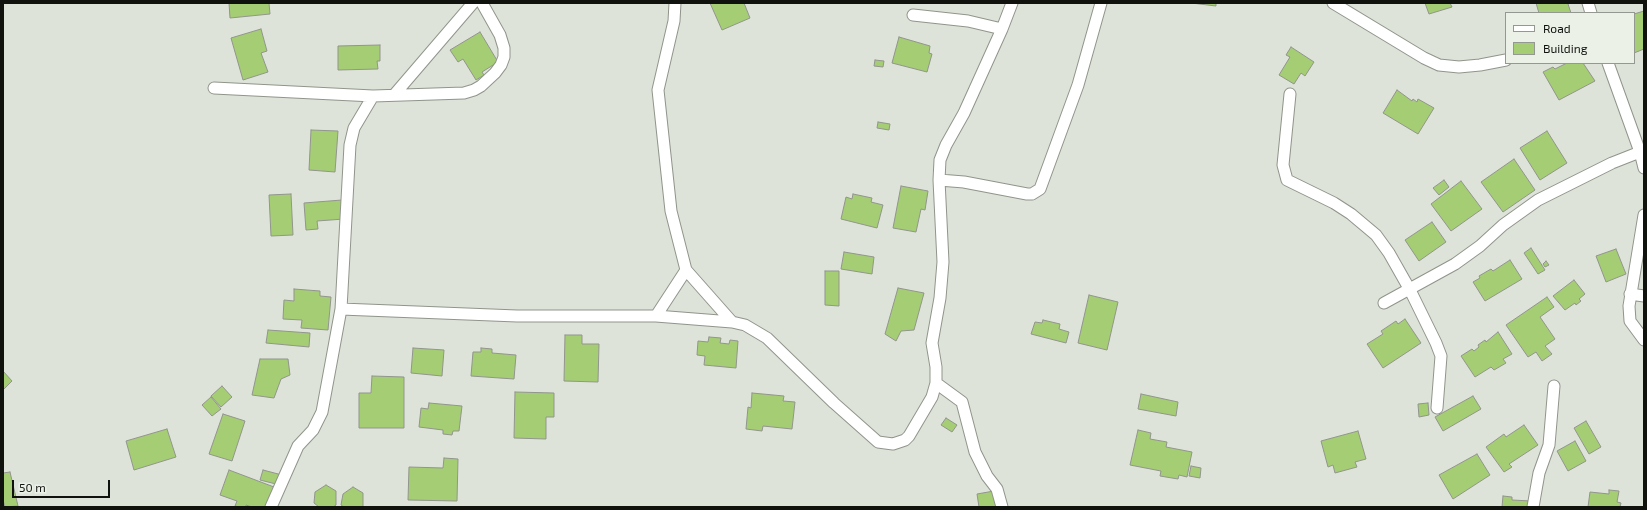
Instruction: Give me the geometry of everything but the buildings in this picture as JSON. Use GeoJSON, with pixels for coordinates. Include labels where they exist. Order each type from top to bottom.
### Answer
{"type":"FeatureCollection","features":[{"type":"Feature","properties":{"kind":"street"},"geometry":{"type":"LineString","coordinates":[[394,95],[473,3]]}},
{"type":"Feature","properties":{"kind":"street"},"geometry":{"type":"LineString","coordinates":[[214,88],[373,96],[464,93],[481,86],[501,65],[504,58],[504,48],[500,35],[482,3]]}},
{"type":"Feature","properties":{"kind":"street"},"geometry":{"type":"LineString","coordinates":[[675,3],[674,21],[658,90],[671,211],[686,270],[732,322]]}},
{"type":"Feature","properties":{"kind":"street"},"geometry":{"type":"LineString","coordinates":[[341,309],[516,316],[656,316],[732,322],[745,325],[767,338],[834,404],[878,442],[900,442],[909,436],[932,397],[936,383],[936,367],[932,343],[940,298],[943,262],[939,180],[941,154],[964,113],[1002,29],[1012,3]]}},
{"type":"Feature","properties":{"kind":"street"},"geometry":{"type":"LineString","coordinates":[[939,180],[964,182],[1027,194],[1032,194],[1040,189],[1078,85],[1101,3]]}},
{"type":"Feature","properties":{"kind":"street"},"geometry":{"type":"LineString","coordinates":[[1332,3],[1424,58],[1439,65],[1459,67],[1505,60]]}},
{"type":"Feature","properties":{"kind":"street"},"geometry":{"type":"LineString","coordinates":[[913,15],[968,21],[1002,29]]}},
{"type":"Feature","properties":{"kind":"street"},"geometry":{"type":"LineString","coordinates":[[1608,64],[1640,152],[1644,168]]}},
{"type":"Feature","properties":{"kind":"street"},"geometry":{"type":"LineString","coordinates":[[1290,94],[1283,165],[1287,180],[1334,203],[1351,214],[1376,235],[1389,253],[1410,290],[1436,343],[1440,356],[1437,408]]}},
{"type":"Feature","properties":{"kind":"street"},"geometry":{"type":"LineString","coordinates":[[271,507],[298,446],[313,430],[322,412],[341,309],[350,145],[354,128],[373,96]]}},
{"type":"Feature","properties":{"kind":"street"},"geometry":{"type":"LineString","coordinates":[[1384,303],[1455,264],[1480,246],[1503,225],[1538,200],[1605,166],[1640,152]]}},
{"type":"Feature","properties":{"kind":"street"},"geometry":{"type":"LineString","coordinates":[[1644,215],[1629,306],[1630,320],[1644,340]]}},
{"type":"Feature","properties":{"kind":"street"},"geometry":{"type":"LineString","coordinates":[[656,316],[686,270]]}},
{"type":"Feature","properties":{"kind":"street"},"geometry":{"type":"LineString","coordinates":[[1630,294],[1644,296]]}},
{"type":"Feature","properties":{"kind":"street"},"geometry":{"type":"LineString","coordinates":[[936,383],[962,402],[975,452],[987,476],[997,489],[1002,507]]}},
{"type":"Feature","properties":{"kind":"street"},"geometry":{"type":"LineString","coordinates":[[1533,507],[1539,473],[1549,445],[1554,386]]}}]}
